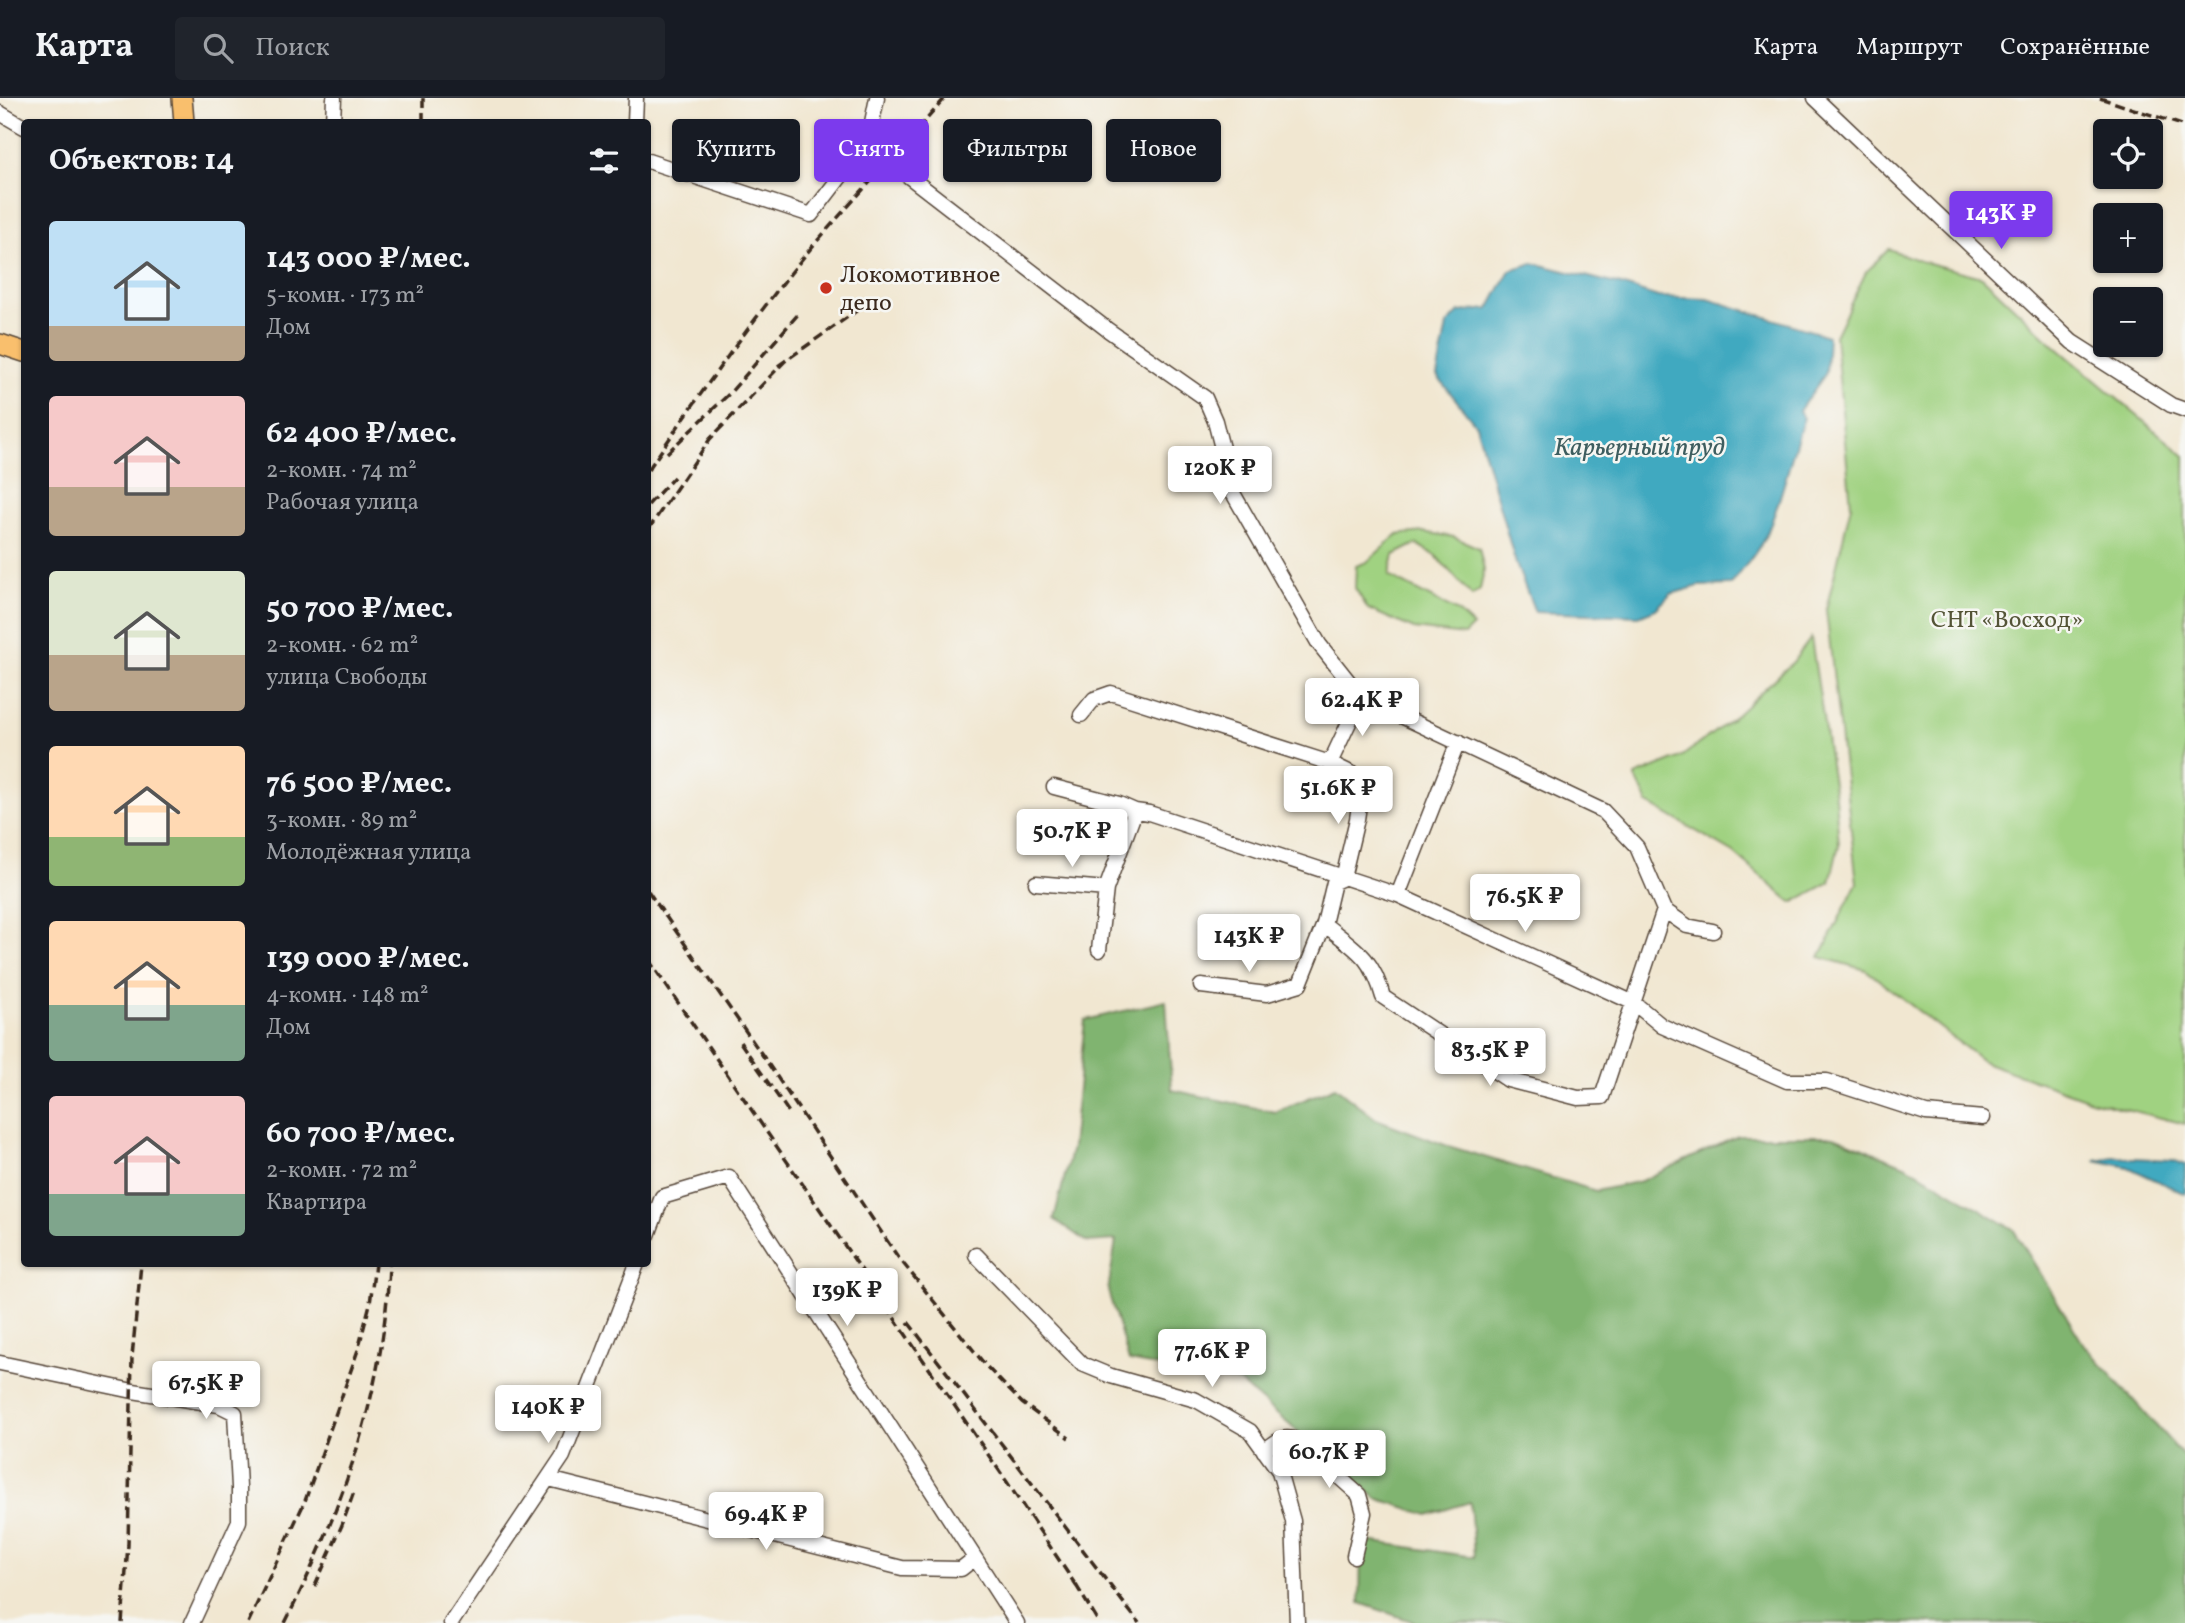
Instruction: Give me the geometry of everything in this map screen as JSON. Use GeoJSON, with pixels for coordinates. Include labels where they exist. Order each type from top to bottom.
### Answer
{"type":"FeatureCollection","features":[{"type":"Feature","properties":{"kind":"main road"},"geometry":{"type":"LineString","coordinates":[[182,98],[184,119]]}},
{"type":"Feature","properties":{"kind":"main road"},"geometry":{"type":"LineString","coordinates":[[0,344],[21,351]]}},
{"type":"Feature","properties":{"kind":"street"},"geometry":{"type":"LineString","coordinates":[[333,119],[334,98]]}},
{"type":"Feature","properties":{"kind":"street"},"geometry":{"type":"LineString","coordinates":[[635,119],[636,98]]}},
{"type":"Feature","properties":{"kind":"street"},"geometry":{"type":"LineString","coordinates":[[872,119],[877,98]]}},
{"type":"Feature","properties":{"kind":"street"},"geometry":{"type":"LineString","coordinates":[[1815,98],[2072,342],[2171,405],[2185,410]]}},
{"type":"Feature","properties":{"kind":"street"},"geometry":{"type":"LineString","coordinates":[[0,113],[21,125]]}},
{"type":"Feature","properties":{"kind":"street"},"geometry":{"type":"LineString","coordinates":[[651,162],[811,215],[836,182]]}},
{"type":"Feature","properties":{"kind":"street"},"geometry":{"type":"LineString","coordinates":[[916,182],[1108,330],[1205,398],[1215,421],[1234,495],[1319,645],[1362,697],[1603,811],[1637,847],[1664,910],[1687,926],[1713,931]]}},
{"type":"Feature","properties":{"kind":"street"},"geometry":{"type":"LineString","coordinates":[[1081,715],[1094,699],[1111,693],[1330,763],[1363,779],[1343,878]]}},
{"type":"Feature","properties":{"kind":"street"},"geometry":{"type":"LineString","coordinates":[[1330,763],[1362,697]]}},
{"type":"Feature","properties":{"kind":"street"},"geometry":{"type":"LineString","coordinates":[[1398,895],[1458,742]]}},
{"type":"Feature","properties":{"kind":"street"},"geometry":{"type":"LineString","coordinates":[[1054,787],[1149,813],[1398,895],[1634,1003],[1662,1026],[1787,1081],[1827,1081],[1926,1113],[1983,1118]]}},
{"type":"Feature","properties":{"kind":"street"},"geometry":{"type":"LineString","coordinates":[[1099,950],[1106,889],[1135,811]]}},
{"type":"Feature","properties":{"kind":"street"},"geometry":{"type":"LineString","coordinates":[[1201,986],[1268,994],[1300,984],[1324,924],[1334,882],[1343,878]]}},
{"type":"Feature","properties":{"kind":"street"},"geometry":{"type":"LineString","coordinates":[[1036,883],[1106,889]]}},
{"type":"Feature","properties":{"kind":"street"},"geometry":{"type":"LineString","coordinates":[[1324,924],[1367,958],[1378,977],[1383,997],[1508,1080],[1578,1098],[1602,1097],[1664,910]]}},
{"type":"Feature","properties":{"kind":"street"},"geometry":{"type":"LineString","coordinates":[[651,1228],[662,1197],[729,1177],[1017,1623]]}},
{"type":"Feature","properties":{"kind":"street"},"geometry":{"type":"LineString","coordinates":[[976,1255],[1082,1364],[1111,1376],[1196,1400],[1250,1431],[1279,1471],[1293,1521],[1297,1623]]}},
{"type":"Feature","properties":{"kind":"street"},"geometry":{"type":"LineString","coordinates":[[451,1623],[563,1456],[636,1267]]}},
{"type":"Feature","properties":{"kind":"street"},"geometry":{"type":"LineString","coordinates":[[0,1363],[133,1391],[219,1405],[235,1413],[239,1521],[192,1623]]}},
{"type":"Feature","properties":{"kind":"street"},"geometry":{"type":"LineString","coordinates":[[1264,1451],[1283,1437],[1299,1441],[1359,1494],[1364,1513],[1354,1556]]}},
{"type":"Feature","properties":{"kind":"street"},"geometry":{"type":"LineString","coordinates":[[549,1479],[902,1568],[961,1569],[975,1558]]}},
{"type":"Feature","properties":{"kind":"green space","name":"СНТ «Восход»"},"geometry":{"type":"Polygon","coordinates":[[[1889,249],[1920,261],[1982,277],[2056,347],[2185,456],[2185,1124],[2090,1100],[1984,1062],[1866,970],[1820,957],[1857,883],[1826,610],[1851,505],[1835,336],[1866,272],[1889,249]]]}},
{"type":"Feature","properties":{"kind":"green space"},"geometry":{"type":"Polygon","coordinates":[[[1423,532],[1454,537],[1479,548],[1484,570],[1480,590],[1472,596],[1436,556],[1416,544],[1394,555],[1389,576],[1458,612],[1473,626],[1464,635],[1414,629],[1368,609],[1355,588],[1356,566],[1367,562],[1397,535],[1423,532]]]}},
{"type":"Feature","properties":{"kind":"green space"},"geometry":{"type":"Polygon","coordinates":[[[1811,638],[1835,797],[1839,845],[1830,882],[1792,903],[1734,853],[1648,803],[1635,776],[1681,757],[1733,718],[1793,662],[1811,638]]]}},
{"type":"Feature","properties":{"kind":"green space"},"geometry":{"type":"Polygon","coordinates":[[[1166,1001],[1172,1090],[1275,1112],[1335,1087],[1376,1119],[1445,1145],[1596,1191],[1641,1181],[1738,1136],[1834,1136],[1907,1166],[2013,1229],[2084,1345],[2185,1458],[2185,1623],[1417,1623],[1360,1603],[1361,1540],[1474,1557],[1470,1502],[1428,1515],[1376,1498],[1239,1382],[1129,1361],[1108,1291],[1116,1240],[1087,1242],[1054,1219],[1072,1147],[1085,1020],[1166,1001]]]}},
{"type":"Feature","properties":{"kind":"water","name":"Карьерный пруд"},"geometry":{"type":"Polygon","coordinates":[[[1533,263],[1658,297],[1708,299],[1828,336],[1826,373],[1799,411],[1804,418],[1768,531],[1731,585],[1699,586],[1671,594],[1656,609],[1639,616],[1535,612],[1516,564],[1476,425],[1437,376],[1447,325],[1459,312],[1489,309],[1510,270],[1533,263]]]}},
{"type":"Feature","properties":{"kind":"water"},"geometry":{"type":"Polygon","coordinates":[[[2114,1157],[2172,1160],[2185,1165],[2185,1194],[2128,1167],[2095,1160],[2114,1157]]]}},
{"type":"Feature","properties":{"kind":"railway"},"geometry":{"type":"LineString","coordinates":[[423,98],[423,119]]}},
{"type":"Feature","properties":{"kind":"railway"},"geometry":{"type":"LineString","coordinates":[[651,466],[725,360],[806,254],[945,98]]}},
{"type":"Feature","properties":{"kind":"railway"},"geometry":{"type":"LineString","coordinates":[[2100,98],[2185,126]]}},
{"type":"Feature","properties":{"kind":"railway"},"geometry":{"type":"LineString","coordinates":[[778,366],[862,307]]}},
{"type":"Feature","properties":{"kind":"railway"},"geometry":{"type":"LineString","coordinates":[[667,453],[730,393],[800,312]]}},
{"type":"Feature","properties":{"kind":"railway"},"geometry":{"type":"LineString","coordinates":[[651,526],[710,439],[786,360]]}},
{"type":"Feature","properties":{"kind":"railway"},"geometry":{"type":"LineString","coordinates":[[651,502],[674,477]]}},
{"type":"Feature","properties":{"kind":"railway"},"geometry":{"type":"LineString","coordinates":[[651,895],[898,1257],[987,1367],[1022,1403],[1069,1438]]}},
{"type":"Feature","properties":{"kind":"railway"},"geometry":{"type":"LineString","coordinates":[[651,963],[1081,1593]]}},
{"type":"Feature","properties":{"kind":"railway"},"geometry":{"type":"LineString","coordinates":[[740,1042],[790,1114]]}},
{"type":"Feature","properties":{"kind":"railway"},"geometry":{"type":"LineString","coordinates":[[122,1623],[128,1545],[132,1357],[141,1267]]}},
{"type":"Feature","properties":{"kind":"railway"},"geometry":{"type":"LineString","coordinates":[[248,1623],[305,1501],[358,1350],[370,1304],[375,1267]]}},
{"type":"Feature","properties":{"kind":"railway"},"geometry":{"type":"LineString","coordinates":[[285,1623],[325,1537],[357,1449],[379,1358],[389,1267]]}},
{"type":"Feature","properties":{"kind":"railway"},"geometry":{"type":"LineString","coordinates":[[908,1322],[1139,1623]]}},
{"type":"Feature","properties":{"kind":"railway"},"geometry":{"type":"LineString","coordinates":[[315,1586],[355,1489]]}},
{"type":"Feature","properties":{"kind":"railway"},"geometry":{"type":"LineString","coordinates":[[1076,1585],[1099,1623]]}},
{"type":"Feature","properties":{"kind":"place","name":"Локомотивное депо"},"geometry":{"type":"Point","coordinates":[826,288]}}]}
